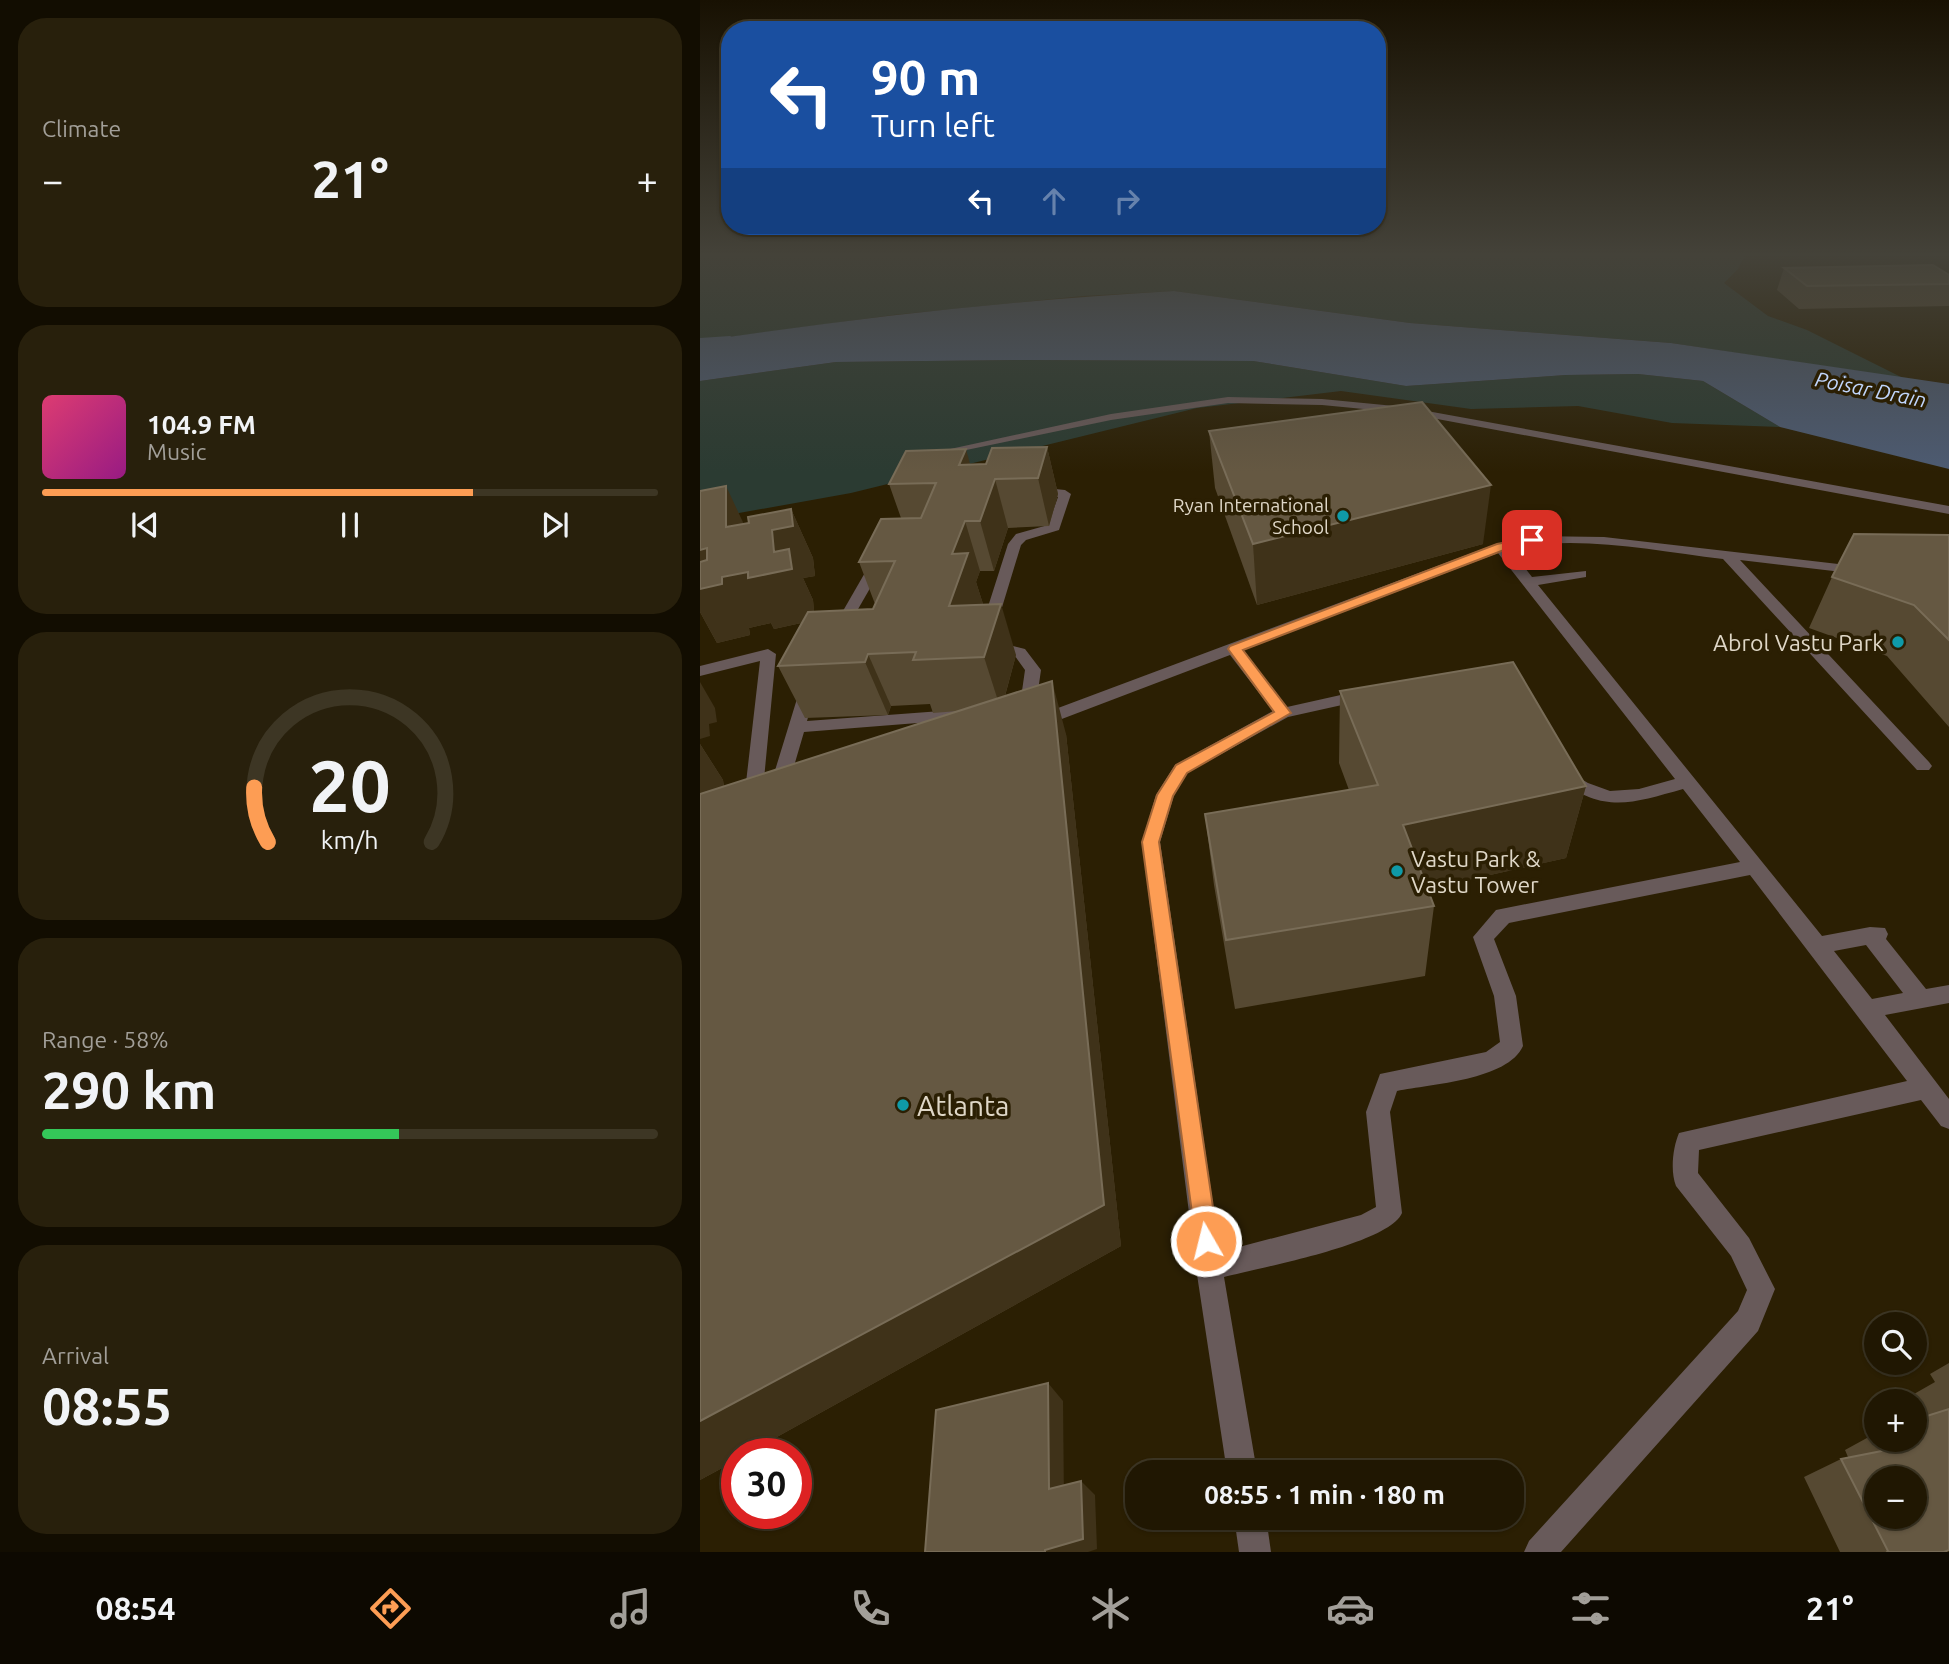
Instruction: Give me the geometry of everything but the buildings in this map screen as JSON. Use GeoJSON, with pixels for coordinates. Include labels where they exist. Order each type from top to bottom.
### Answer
{"type":"FeatureCollection","features":[{"type":"Feature","properties":{"kind":"street"},"geometry":{"type":"LineString","coordinates":[[947,450],[1111,417],[1228,400],[1322,402],[1405,410],[1949,509]]}},
{"type":"Feature","properties":{"kind":"street"},"geometry":{"type":"LineString","coordinates":[[1015,492],[1053,491],[1065,494],[1055,527],[1021,537],[1015,544],[985,638],[996,647],[1020,652],[1033,670],[1021,710],[1025,726],[1501,547],[1532,540],[1604,541],[1876,571]]}},
{"type":"Feature","properties":{"kind":"street"},"geometry":{"type":"LineString","coordinates":[[1501,547],[1867,1009],[1949,1118]]}},
{"type":"Feature","properties":{"kind":"street"},"geometry":{"type":"LineString","coordinates":[[832,642],[881,568],[887,548]]}},
{"type":"Feature","properties":{"kind":"street"},"geometry":{"type":"LineString","coordinates":[[1728,556],[1923,766]]}},
{"type":"Feature","properties":{"kind":"street"},"geometry":{"type":"LineString","coordinates":[[1528,582],[1581,574]]}},
{"type":"Feature","properties":{"kind":"street"},"geometry":{"type":"LineString","coordinates":[[846,618],[869,621]]}},
{"type":"Feature","properties":{"kind":"street"},"geometry":{"type":"LineString","coordinates":[[1234,649],[1283,713]]}},
{"type":"Feature","properties":{"kind":"street"},"geometry":{"type":"LineString","coordinates":[[700,671],[768,654],[745,813],[781,801],[795,727],[813,677]]}},
{"type":"Feature","properties":{"kind":"street"},"geometry":{"type":"LineString","coordinates":[[1240,1460],[1209,1268],[1151,842],[1165,795],[1181,769],[1283,713],[1387,690]]}},
{"type":"Feature","properties":{"kind":"street"},"geometry":{"type":"LineString","coordinates":[[795,727],[987,713]]}},
{"type":"Feature","properties":{"kind":"street"},"geometry":{"type":"LineString","coordinates":[[1550,761],[1578,787],[1613,801],[1687,782]]}},
{"type":"Feature","properties":{"kind":"street"},"geometry":{"type":"LineString","coordinates":[[1209,1268],[1366,1227],[1389,1213],[1378,1112],[1388,1082],[1491,1062],[1512,1046],[1505,996],[1483,937],[1503,916],[1755,867]]}},
{"type":"Feature","properties":{"kind":"street"},"geometry":{"type":"LineString","coordinates":[[1817,946],[1874,934],[1922,1000]]}},
{"type":"Feature","properties":{"kind":"street"},"geometry":{"type":"LineString","coordinates":[[1867,1009],[1949,994]]}},
{"type":"Feature","properties":{"kind":"street"},"geometry":{"type":"LineString","coordinates":[[1539,1552],[1748,1321],[1761,1289],[1740,1247],[1685,1177],[1688,1141],[1925,1088]]}},
{"type":"Feature","properties":{"kind":"street"},"geometry":{"type":"LineString","coordinates":[[1252,1530],[1255,1552]]}},
{"type":"Feature","properties":{"kind":"green space"},"geometry":{"type":"Polygon","coordinates":[[[700,327],[801,327],[700,341],[700,327]]]}},
{"type":"Feature","properties":{"kind":"green space"},"geometry":{"type":"Polygon","coordinates":[[[1468,327],[1800,327],[1903,378],[1671,343],[1468,327]]]}},
{"type":"Feature","properties":{"kind":"green space"},"geometry":{"type":"Polygon","coordinates":[[[1253,361],[1406,386],[1566,375],[1638,374],[1703,381],[1780,427],[1672,423],[1578,406],[1471,409],[1341,391],[1197,408],[851,493],[700,520],[700,381],[836,362],[1253,361]]]}},
{"type":"Feature","properties":{"kind":"water"},"geometry":{"type":"Polygon","coordinates":[[[800,327],[1468,327],[1671,343],[1949,384],[1949,469],[1780,427],[1703,381],[1638,374],[1566,375],[1406,386],[1253,361],[1021,360],[836,362],[700,381],[700,341],[800,327]]]}},
{"type":"Feature","properties":{"kind":"waterway","name":"Poisar Drain"},"geometry":{"type":"LineString","coordinates":[[700,340],[730,338]]}},
{"type":"Feature","properties":{"kind":"place","name":"Ryan International School"},"geometry":{"type":"Point","coordinates":[1343,516]}},
{"type":"Feature","properties":{"kind":"place","name":"Abrol Vastu Park"},"geometry":{"type":"Point","coordinates":[1898,642]}},
{"type":"Feature","properties":{"kind":"place","name":"Vastu Park & Vastu Tower"},"geometry":{"type":"Point","coordinates":[1397,871]}},
{"type":"Feature","properties":{"kind":"place","name":"Atlanta"},"geometry":{"type":"Point","coordinates":[903,1105]}},
{"type":"Feature","properties":{"kind":"route"},"geometry":{"type":"LineString","coordinates":[[1206,1241],[1151,842],[1165,795],[1181,769],[1283,713],[1234,649],[1501,547],[1532,540]]}}]}
